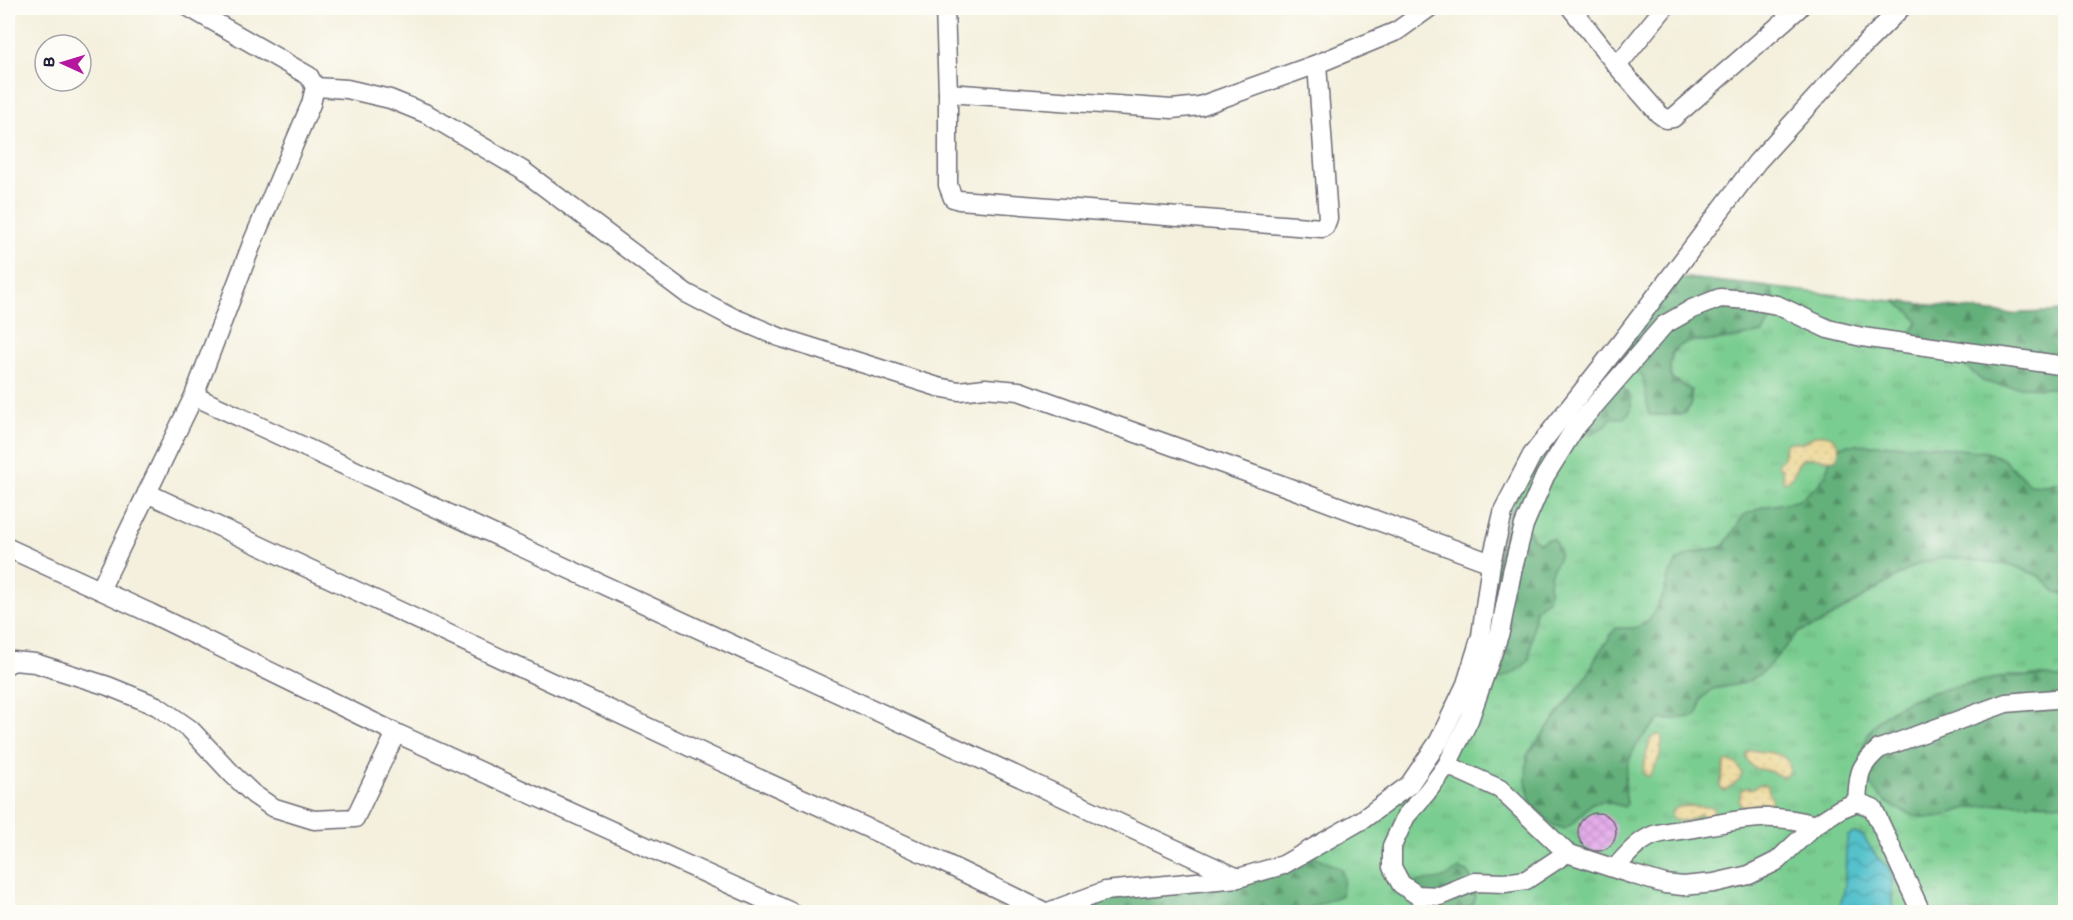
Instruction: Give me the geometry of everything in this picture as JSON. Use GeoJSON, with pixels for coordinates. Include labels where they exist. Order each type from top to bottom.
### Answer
{"type":"FeatureCollection","features":[{"type":"Feature","properties":{"kind":"street"},"geometry":{"type":"LineString","coordinates":[[100,590],[194,396],[254,241],[311,104],[315,87],[309,76],[190,8]]}},
{"type":"Feature","properties":{"kind":"street"},"geometry":{"type":"LineString","coordinates":[[945,8],[948,185],[953,198],[1318,228],[1325,226],[1328,218],[1317,64]]}},
{"type":"Feature","properties":{"kind":"street"},"geometry":{"type":"LineString","coordinates":[[948,93],[1172,109],[1200,106],[1317,64],[1397,31],[1429,8]]}},
{"type":"Feature","properties":{"kind":"street"},"geometry":{"type":"LineString","coordinates":[[1571,8],[1617,66],[1666,119],[1673,118],[1799,8]]}},
{"type":"Feature","properties":{"kind":"street"},"geometry":{"type":"LineString","coordinates":[[1617,66],[1664,8]]}},
{"type":"Feature","properties":{"kind":"street"},"geometry":{"type":"LineString","coordinates":[[147,493],[1046,912],[1105,891],[1238,878],[1283,865],[1362,820],[1409,785],[1439,741],[1466,684],[1481,636],[1491,563],[1504,509],[1532,455],[1757,162],[1858,51],[1901,8]]}},
{"type":"Feature","properties":{"kind":"street"},"geometry":{"type":"LineString","coordinates":[[315,87],[347,89],[390,99],[427,114],[522,170],[686,293],[732,317],[779,337],[938,387],[959,390],[985,388],[1019,391],[1491,563]]}},
{"type":"Feature","properties":{"kind":"street"},"geometry":{"type":"LineString","coordinates":[[1567,853],[1526,880],[1505,883],[1474,882],[1440,896],[1417,895],[1401,884],[1392,867],[1392,846],[1406,816],[1447,765],[1469,720],[1500,632],[1524,525],[1545,476],[1575,428],[1664,325],[1692,309],[1720,298],[1750,300],[1777,305],[1828,329],[1862,337],[2066,366]]}},
{"type":"Feature","properties":{"kind":"street"},"geometry":{"type":"LineString","coordinates":[[194,396],[1238,878]]}},
{"type":"Feature","properties":{"kind":"street"},"geometry":{"type":"LineString","coordinates":[[8,548],[396,733],[791,912]]}},
{"type":"Feature","properties":{"kind":"street"},"geometry":{"type":"LineString","coordinates":[[8,664],[13,661],[35,663],[108,686],[157,706],[190,729],[253,794],[272,807],[314,820],[355,818],[396,733]]}},
{"type":"Feature","properties":{"kind":"street"},"geometry":{"type":"LineString","coordinates":[[1857,802],[1859,773],[1866,760],[1879,749],[2006,703],[2066,699]]}},
{"type":"Feature","properties":{"kind":"street"},"geometry":{"type":"LineString","coordinates":[[1447,765],[1500,789],[1567,853],[1665,884],[1714,883],[1749,876],[1777,861],[1815,825],[1840,809],[1857,802],[1873,808],[1921,912]]}},
{"type":"Feature","properties":{"kind":"street"},"geometry":{"type":"LineString","coordinates":[[1615,868],[1637,845],[1653,836],[1770,816],[1793,818],[1815,825]]}},
{"type":"Feature","properties":{"kind":"green space"},"geometry":{"type":"Polygon","coordinates":[[[1677,277],[2008,314],[2065,311],[2065,912],[1062,912],[1239,883],[1366,825],[1444,744],[1510,511],[1536,458],[1677,277]]]}},
{"type":"Feature","properties":{"kind":"green space"},"geometry":{"type":"Polygon","coordinates":[[[1677,277],[1770,287],[1775,306],[1774,311],[1763,333],[1716,341],[1694,341],[1681,345],[1673,353],[1670,366],[1671,378],[1691,390],[1691,406],[1681,415],[1649,415],[1643,377],[1637,372],[1625,346],[1677,277]]]}},
{"type":"Feature","properties":{"kind":"green space"},"geometry":{"type":"Polygon","coordinates":[[[1895,301],[2008,314],[2065,311],[2065,389],[2002,386],[1982,381],[1967,367],[1922,351],[1909,335],[1918,322],[1912,314],[1895,301]]]}},
{"type":"Feature","properties":{"kind":"green space"},"geometry":{"type":"Polygon","coordinates":[[[1604,371],[1631,398],[1631,410],[1624,418],[1611,418],[1606,426],[1590,434],[1582,432],[1569,417],[1604,371]]]}},
{"type":"Feature","properties":{"kind":"green space"},"geometry":{"type":"Polygon","coordinates":[[[1846,445],[1922,445],[1987,452],[2003,459],[2029,484],[2047,485],[2065,479],[2065,594],[2056,592],[2041,577],[2012,565],[1947,557],[1919,563],[1820,624],[1799,632],[1762,673],[1745,683],[1713,689],[1701,699],[1700,709],[1696,716],[1661,719],[1642,737],[1630,756],[1625,778],[1627,804],[1624,807],[1605,801],[1592,803],[1565,829],[1553,825],[1531,803],[1526,782],[1527,755],[1587,676],[1596,657],[1616,628],[1635,628],[1648,622],[1664,594],[1668,578],[1677,561],[1690,554],[1724,546],[1744,515],[1762,507],[1797,501],[1815,488],[1826,475],[1829,461],[1836,459],[1839,447],[1846,445]]]}},
{"type":"Feature","properties":{"kind":"green space"},"geometry":{"type":"Polygon","coordinates":[[[1518,525],[1530,531],[1532,538],[1540,543],[1546,539],[1554,539],[1559,557],[1550,576],[1548,600],[1535,610],[1529,661],[1515,672],[1502,678],[1472,684],[1505,532],[1518,525]]]}},
{"type":"Feature","properties":{"kind":"green space"},"geometry":{"type":"Polygon","coordinates":[[[2008,676],[2045,676],[2065,679],[2065,804],[1999,804],[1927,818],[1895,808],[1880,797],[1870,783],[1863,760],[1863,751],[1870,732],[1883,717],[1901,705],[1922,696],[1944,689],[2008,676]]]}},
{"type":"Feature","properties":{"kind":"green space"},"geometry":{"type":"Polygon","coordinates":[[[1312,855],[1341,869],[1344,878],[1342,895],[1299,912],[1062,912],[1078,906],[1312,855]]]}},
{"type":"Feature","properties":{"kind":"green space"},"geometry":{"type":"Polygon","coordinates":[[[1459,869],[1468,872],[1475,897],[1471,906],[1464,910],[1433,909],[1407,898],[1415,883],[1442,879],[1459,869]]]}},
{"type":"Feature","properties":{"kind":"sand"},"geometry":{"type":"Polygon","coordinates":[[[1816,435],[1832,437],[1836,440],[1839,448],[1836,459],[1802,459],[1792,476],[1785,482],[1782,468],[1778,467],[1778,463],[1783,458],[1785,445],[1789,442],[1802,443],[1816,435]]]}},
{"type":"Feature","properties":{"kind":"sand"},"geometry":{"type":"Polygon","coordinates":[[[1659,734],[1662,736],[1659,758],[1649,776],[1646,776],[1644,764],[1650,739],[1659,734]]]}},
{"type":"Feature","properties":{"kind":"sand"},"geometry":{"type":"Polygon","coordinates":[[[1750,750],[1782,756],[1789,762],[1790,770],[1782,777],[1754,768],[1747,759],[1750,750]]]}},
{"type":"Feature","properties":{"kind":"sand"},"geometry":{"type":"Polygon","coordinates":[[[1728,761],[1737,764],[1742,773],[1740,779],[1725,791],[1720,786],[1725,763],[1728,761]]]}},
{"type":"Feature","properties":{"kind":"sand"},"geometry":{"type":"Polygon","coordinates":[[[1760,784],[1767,786],[1772,799],[1770,804],[1742,807],[1739,802],[1741,790],[1760,784]]]}},
{"type":"Feature","properties":{"kind":"sand"},"geometry":{"type":"Polygon","coordinates":[[[1683,806],[1714,808],[1713,817],[1708,819],[1699,814],[1687,821],[1672,819],[1671,813],[1683,806]]]}},
{"type":"Feature","properties":{"kind":"water"},"geometry":{"type":"Polygon","coordinates":[[[1854,833],[1863,836],[1877,857],[1888,867],[1892,877],[1892,912],[1836,912],[1841,903],[1845,885],[1848,836],[1854,833]]]}},
{"type":"Feature","properties":{"kind":"building"},"geometry":{"type":"Polygon","coordinates":[[[1597,813],[1610,819],[1616,832],[1610,845],[1597,851],[1584,845],[1578,832],[1584,819],[1597,813]]]}}]}
